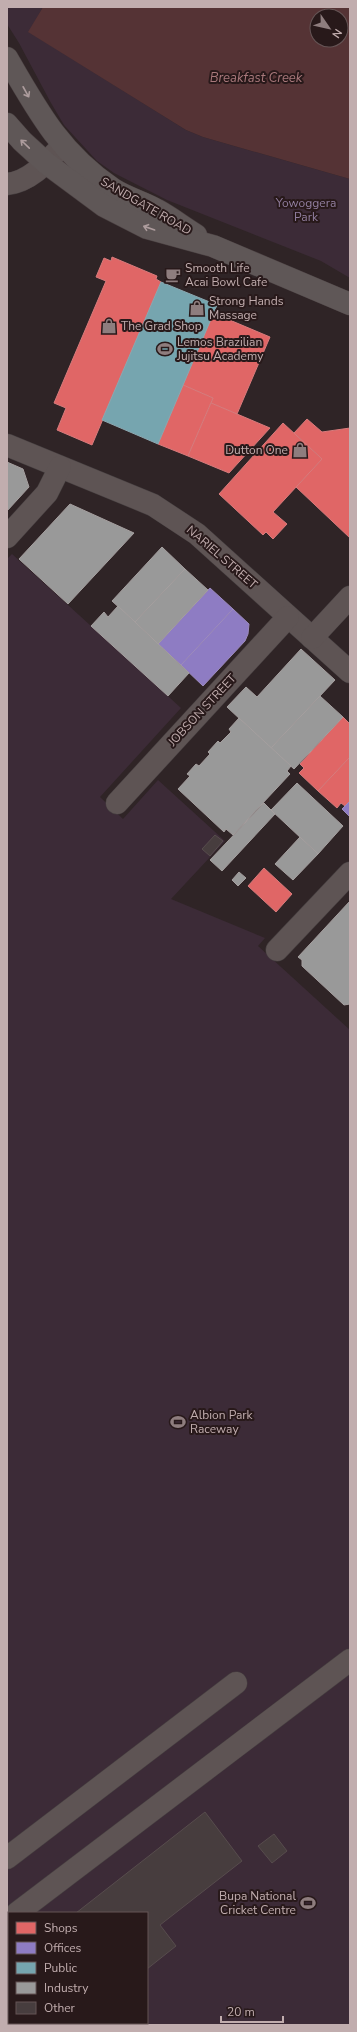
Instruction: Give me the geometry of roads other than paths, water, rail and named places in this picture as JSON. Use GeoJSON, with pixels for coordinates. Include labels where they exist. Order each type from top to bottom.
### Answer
{"type":"FeatureCollection","features":[{"type":"Feature","properties":{"kind":"main road","name":"SANDGATE ROAD"},"geometry":{"type":"LineString","coordinates":[[7,58],[45,123],[63,145],[96,177],[115,190],[157,210],[213,246]]}},
{"type":"Feature","properties":{"kind":"main road","name":"SANDGATE ROAD"},"geometry":{"type":"LineString","coordinates":[[7,124],[22,141],[79,190],[128,219],[147,228],[213,246],[350,304]]}},
{"type":"Feature","properties":{"kind":"street"},"geometry":{"type":"LineString","coordinates":[[7,184],[24,179],[46,163],[63,145]]}},
{"type":"Feature","properties":{"kind":"street","name":"NARIEL STREET"},"geometry":{"type":"LineString","coordinates":[[7,445],[153,504],[198,534],[350,672]]}},
{"type":"Feature","properties":{"kind":"street"},"geometry":{"type":"LineString","coordinates":[[7,537],[47,493],[60,467]]}},
{"type":"Feature","properties":{"kind":"street"},"geometry":{"type":"LineString","coordinates":[[312,638],[350,597]]}},
{"type":"Feature","properties":{"kind":"street","name":"JOBSON STREET"},"geometry":{"type":"LineString","coordinates":[[116,803],[288,617]]}},
{"type":"Feature","properties":{"kind":"street"},"geometry":{"type":"LineString","coordinates":[[277,950],[350,873]]}},
{"type":"Feature","properties":{"kind":"street"},"geometry":{"type":"LineString","coordinates":[[18,1912],[350,1660]]}},
{"type":"Feature","properties":{"kind":"street"},"geometry":{"type":"LineString","coordinates":[[7,1858],[236,1683]]}},
{"type":"Feature","properties":{"kind":"water","name":"Breakfast Creek"},"geometry":{"type":"Polygon","coordinates":[[[43,7],[350,7],[350,179],[203,137],[186,130],[28,32],[43,7]]]}},
{"type":"Feature","properties":{"kind":"place","name":"Smooth Life Acai Bowl Cafe"},"geometry":{"type":"Point","coordinates":[173,275]}},
{"type":"Feature","properties":{"kind":"place","name":"Strong Hands Massage"},"geometry":{"type":"Point","coordinates":[197,308]}},
{"type":"Feature","properties":{"kind":"place","name":"The Grad Shop"},"geometry":{"type":"Point","coordinates":[109,326]}},
{"type":"Feature","properties":{"kind":"place","name":"Lemos Brazilian Jujitsu Academy"},"geometry":{"type":"Point","coordinates":[165,349]}},
{"type":"Feature","properties":{"kind":"place","name":"Dutton One"},"geometry":{"type":"Point","coordinates":[300,450]}},
{"type":"Feature","properties":{"kind":"place","name":"Albion Park Raceway"},"geometry":{"type":"Point","coordinates":[178,1422]}},
{"type":"Feature","properties":{"kind":"place","name":"Bupa National Cricket Centre"},"geometry":{"type":"Point","coordinates":[308,1903]}},
{"type":"Feature","properties":{"kind":"park label","name":"Yowoggera Park"},"geometry":{"type":"Point","coordinates":[306,210]}}]}
